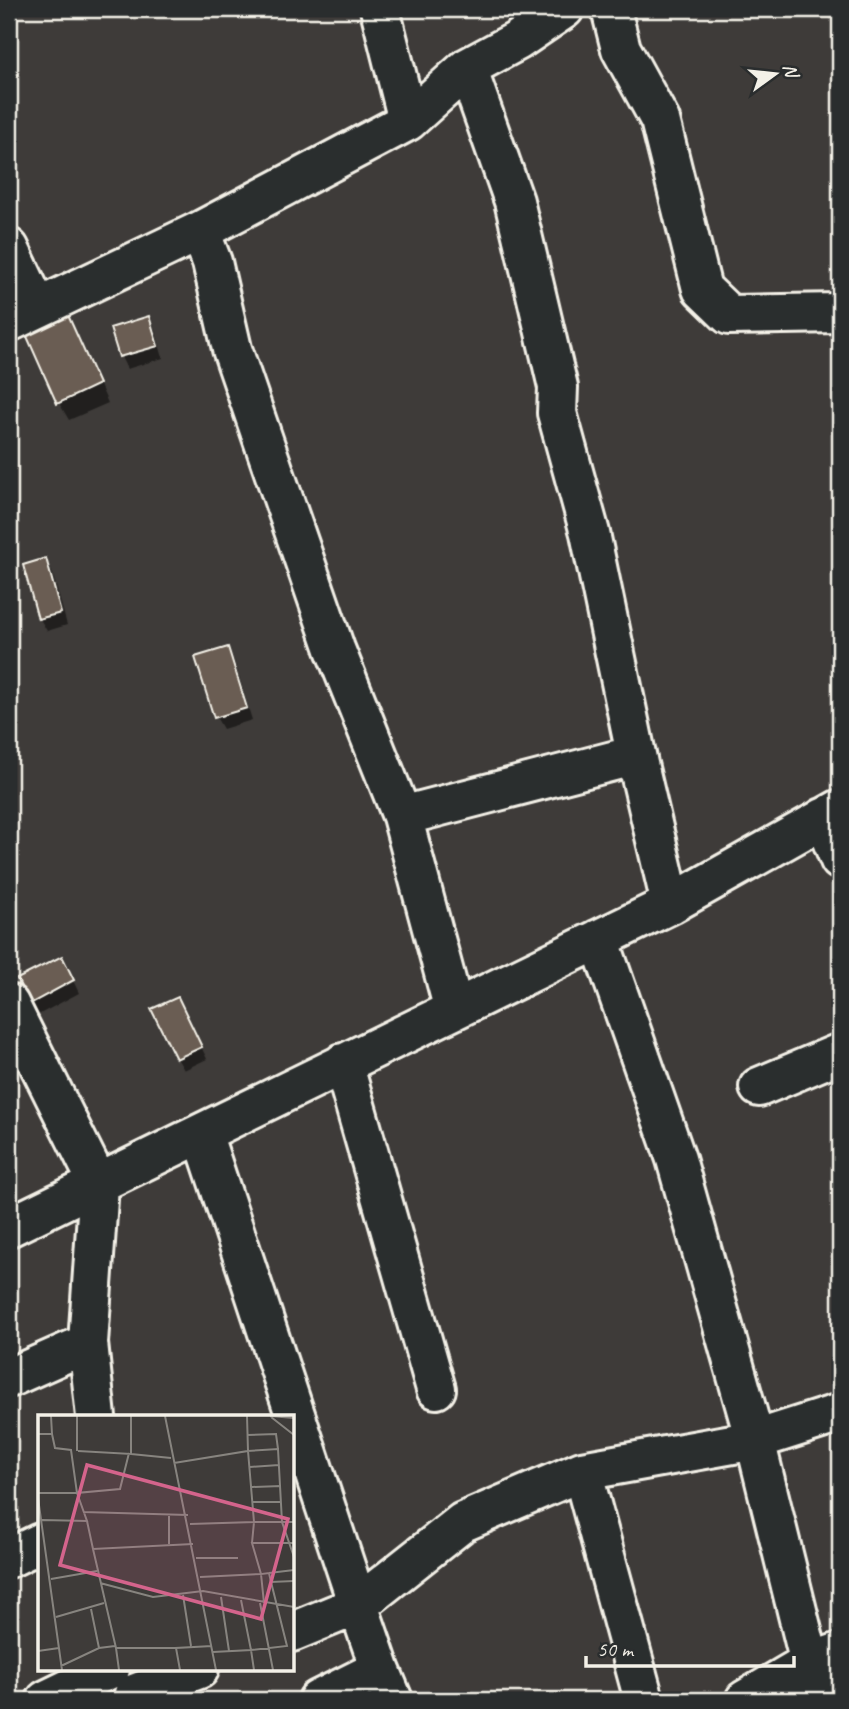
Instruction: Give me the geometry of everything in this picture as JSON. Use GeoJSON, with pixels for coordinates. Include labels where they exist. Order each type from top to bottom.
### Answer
{"type":"FeatureCollection","features":[{"type":"Feature","properties":{"kind":"street"},"geometry":{"type":"LineString","coordinates":[[380,9],[408,121]]}},
{"type":"Feature","properties":{"kind":"street"},"geometry":{"type":"LineString","coordinates":[[9,248],[23,315],[201,231],[408,121],[467,68],[517,41],[564,9]]}},
{"type":"Feature","properties":{"kind":"street"},"geometry":{"type":"LineString","coordinates":[[611,9],[621,49],[660,120],[702,289],[729,315],[840,313]]}},
{"type":"Feature","properties":{"kind":"street"},"geometry":{"type":"LineString","coordinates":[[467,68],[514,201],[558,387],[557,413],[590,533],[636,755],[671,904]]}},
{"type":"Feature","properties":{"kind":"street"},"geometry":{"type":"LineString","coordinates":[[201,231],[212,262],[232,349],[280,491],[335,649],[402,816],[454,1010]]}},
{"type":"Feature","properties":{"kind":"street"},"geometry":{"type":"LineString","coordinates":[[402,816],[636,755]]}},
{"type":"Feature","properties":{"kind":"street"},"geometry":{"type":"LineString","coordinates":[[9,1227],[671,904],[832,814],[840,860]]}},
{"type":"Feature","properties":{"kind":"street"},"geometry":{"type":"LineString","coordinates":[[599,939],[676,1159],[755,1440],[824,1658],[819,1700]]}},
{"type":"Feature","properties":{"kind":"street"},"geometry":{"type":"LineString","coordinates":[[14,1027],[99,1185],[88,1343],[96,1415]]}},
{"type":"Feature","properties":{"kind":"street"},"geometry":{"type":"LineString","coordinates":[[759,1087],[840,1053]]}},
{"type":"Feature","properties":{"kind":"street"},"geometry":{"type":"LineString","coordinates":[[343,1063],[436,1389]]}},
{"type":"Feature","properties":{"kind":"street"},"geometry":{"type":"LineString","coordinates":[[202,1133],[386,1685],[318,1700]]}},
{"type":"Feature","properties":{"kind":"street"},"geometry":{"type":"LineString","coordinates":[[9,1378],[88,1343]]}},
{"type":"Feature","properties":{"kind":"street"},"geometry":{"type":"LineString","coordinates":[[294,1631],[358,1605],[463,1522],[582,1471],[755,1440],[840,1413]]}},
{"type":"Feature","properties":{"kind":"street"},"geometry":{"type":"LineString","coordinates":[[582,1471],[644,1700]]}},
{"type":"Feature","properties":{"kind":"street"},"geometry":{"type":"LineString","coordinates":[[9,1558],[38,1544]]}},
{"type":"Feature","properties":{"kind":"street"},"geometry":{"type":"LineString","coordinates":[[745,1700],[824,1658]]}},
{"type":"Feature","properties":{"kind":"street"},"geometry":{"type":"LineString","coordinates":[[46,1700],[194,1670]]}},
{"type":"Feature","properties":{"kind":"building"},"geometry":{"type":"Polygon","coordinates":[[[63,304],[99,384],[57,404],[21,323],[63,304]]]}},
{"type":"Feature","properties":{"kind":"building"},"geometry":{"type":"Polygon","coordinates":[[[149,316],[158,346],[119,357],[110,328],[149,316]]]}},
{"type":"Feature","properties":{"kind":"building"},"geometry":{"type":"Polygon","coordinates":[[[46,558],[61,613],[38,619],[23,565],[46,558]]]}},
{"type":"Feature","properties":{"kind":"building"},"geometry":{"type":"Polygon","coordinates":[[[228,647],[247,708],[214,718],[195,657],[228,647]]]}},
{"type":"Feature","properties":{"kind":"building"},"geometry":{"type":"Polygon","coordinates":[[[62,956],[74,980],[30,1004],[17,979],[62,956]]]}},
{"type":"Feature","properties":{"kind":"building"},"geometry":{"type":"Polygon","coordinates":[[[178,997],[202,1047],[176,1059],[151,1009],[178,997]]]}}]}
